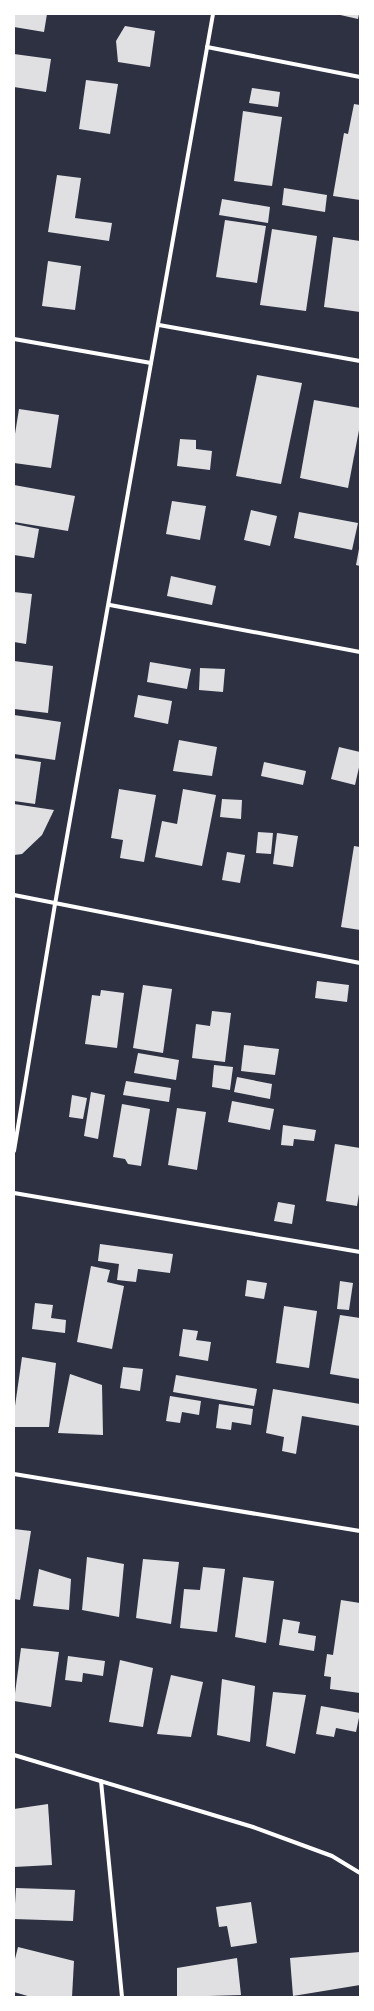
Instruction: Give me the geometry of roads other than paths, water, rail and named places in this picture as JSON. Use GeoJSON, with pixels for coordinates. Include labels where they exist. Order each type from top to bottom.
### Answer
{"type":"FeatureCollection","features":[{"type":"Feature","properties":{"kind":"street"},"geometry":{"type":"LineString","coordinates":[[14,1151],[55,904],[110,605],[213,14]]}},
{"type":"Feature","properties":{"kind":"street"},"geometry":{"type":"LineString","coordinates":[[207,47],[360,77]]}},
{"type":"Feature","properties":{"kind":"street"},"geometry":{"type":"LineString","coordinates":[[159,325],[360,361]]}},
{"type":"Feature","properties":{"kind":"street"},"geometry":{"type":"LineString","coordinates":[[14,339],[151,363]]}},
{"type":"Feature","properties":{"kind":"street"},"geometry":{"type":"LineString","coordinates":[[110,605],[360,652]]}},
{"type":"Feature","properties":{"kind":"street"},"geometry":{"type":"LineString","coordinates":[[14,895],[360,963]]}},
{"type":"Feature","properties":{"kind":"street"},"geometry":{"type":"LineString","coordinates":[[14,1193],[360,1252]]}},
{"type":"Feature","properties":{"kind":"street"},"geometry":{"type":"LineString","coordinates":[[14,1474],[360,1531]]}},
{"type":"Feature","properties":{"kind":"street"},"geometry":{"type":"LineString","coordinates":[[14,1755],[253,1827],[332,1856],[360,1873]]}},
{"type":"Feature","properties":{"kind":"street"},"geometry":{"type":"LineString","coordinates":[[101,1781],[122,1997]]}}]}
